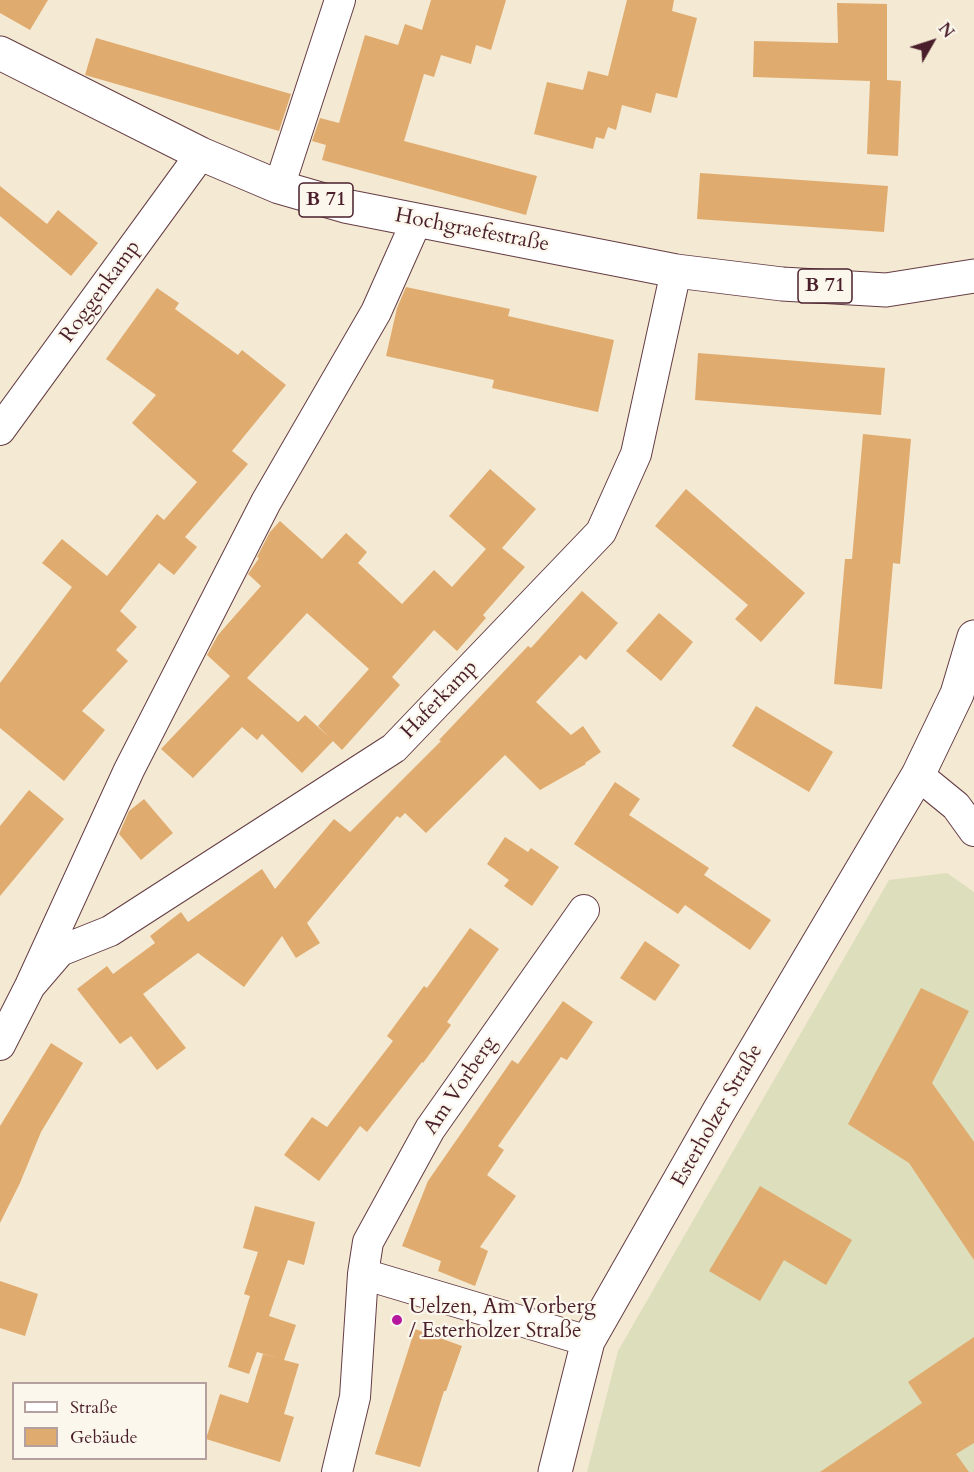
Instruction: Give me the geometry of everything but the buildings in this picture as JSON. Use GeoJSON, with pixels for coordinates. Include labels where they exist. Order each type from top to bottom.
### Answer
{"type":"FeatureCollection","features":[{"type":"Feature","properties":{"kind":"main road","name":"Hochgraefestraße"},"geometry":{"type":"LineString","coordinates":[[0,53],[201,154],[279,187],[345,206],[676,271],[782,284],[886,290],[974,276]]}},
{"type":"Feature","properties":{"kind":"main road","name":"Esterholzer Straße"},"geometry":{"type":"LineString","coordinates":[[555,1472],[588,1341],[719,1112],[918,776],[957,694],[974,637]]}},
{"type":"Feature","properties":{"kind":"street"},"geometry":{"type":"LineString","coordinates":[[279,187],[340,0]]}},
{"type":"Feature","properties":{"kind":"street","name":"Roggenkamp"},"geometry":{"type":"LineString","coordinates":[[0,430],[201,154]]}},
{"type":"Feature","properties":{"kind":"street","name":"Haferkamp"},"geometry":{"type":"LineString","coordinates":[[0,1045],[30,986],[129,770],[266,502],[376,312],[417,220]]}},
{"type":"Feature","properties":{"kind":"street","name":"Haferkamp"},"geometry":{"type":"LineString","coordinates":[[30,986],[60,951],[110,931],[394,748],[601,532],[636,454],[676,271]]}},
{"type":"Feature","properties":{"kind":"street"},"geometry":{"type":"LineString","coordinates":[[918,776],[956,806],[974,831]]}},
{"type":"Feature","properties":{"kind":"street","name":"Am Vorberg"},"geometry":{"type":"LineString","coordinates":[[337,1472],[355,1397],[363,1274],[368,1242],[430,1129],[584,910]]}},
{"type":"Feature","properties":{"kind":"street"},"geometry":{"type":"LineString","coordinates":[[363,1274],[588,1341]]}},
{"type":"Feature","properties":{"kind":"shaded area"},"geometry":{"type":"Polygon","coordinates":[[[947,873],[974,892],[974,1472],[587,1472],[618,1351],[889,880],[947,873]]]}},
{"type":"Feature","properties":{"kind":"place","name":"Uelzen, Am Vorberg / Esterholzer Straße"},"geometry":{"type":"Point","coordinates":[397,1320]}}]}
